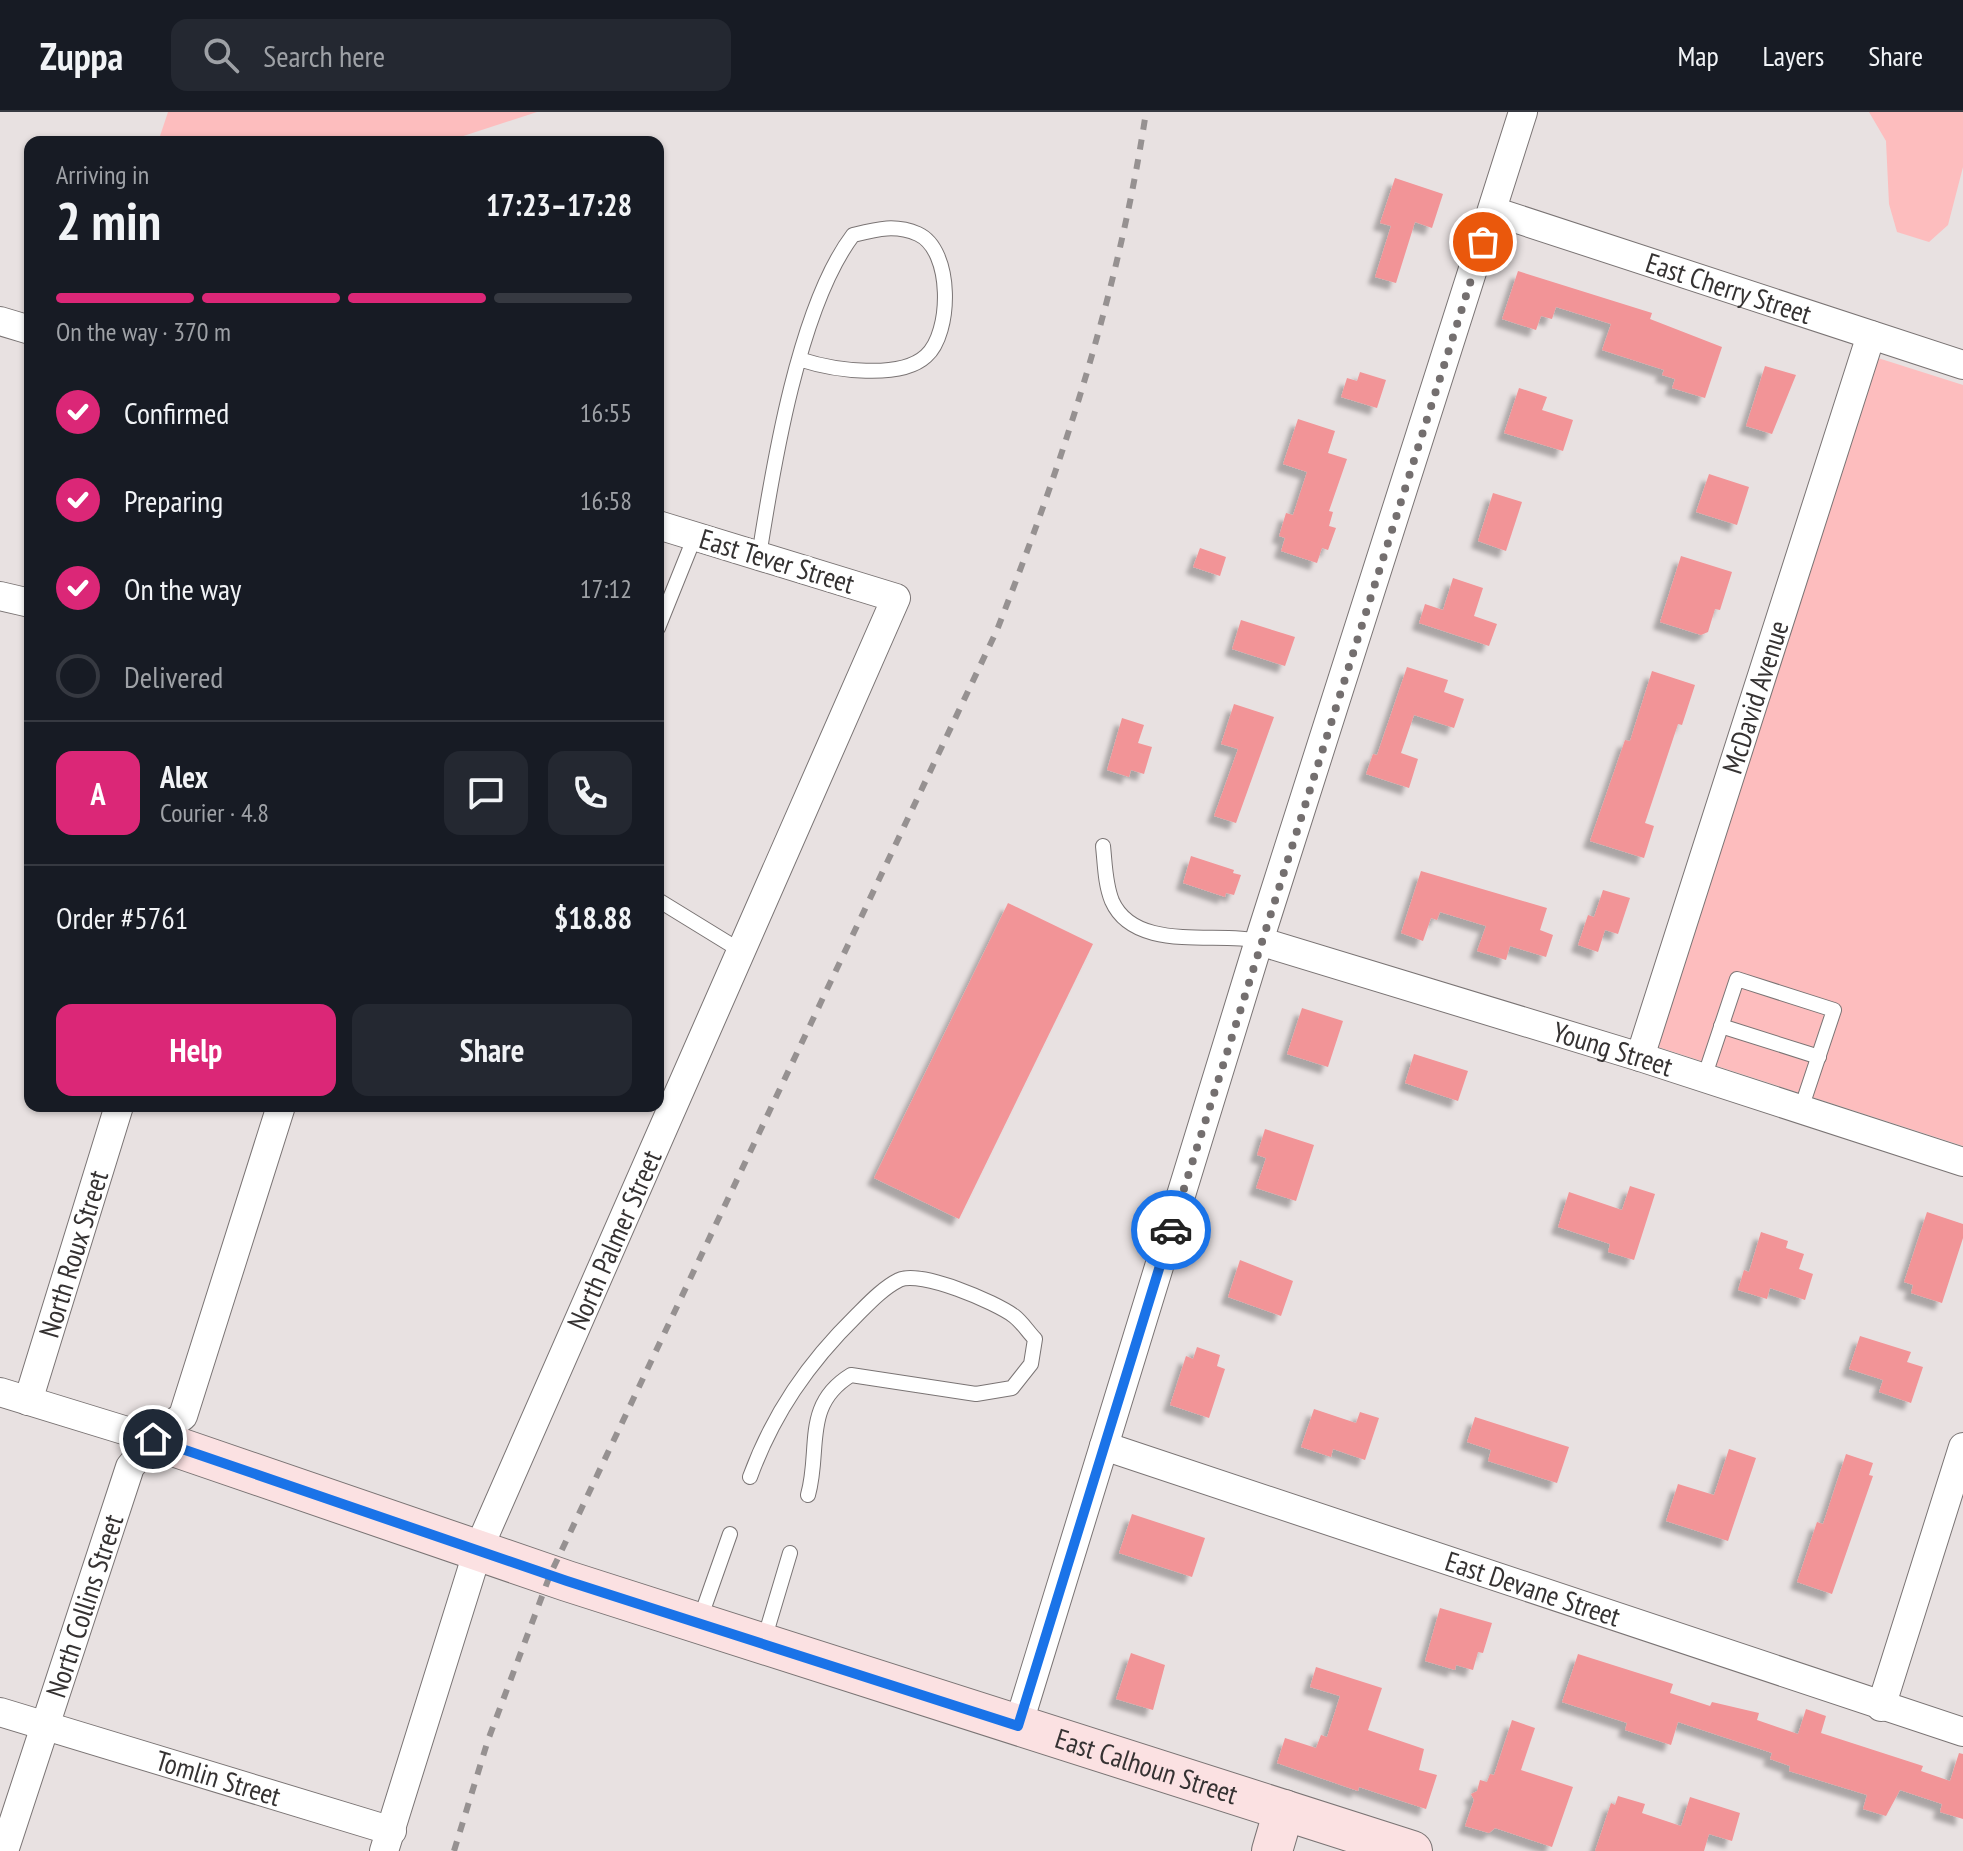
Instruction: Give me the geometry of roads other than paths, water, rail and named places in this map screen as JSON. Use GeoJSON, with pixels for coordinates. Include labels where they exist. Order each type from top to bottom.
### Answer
{"type":"FeatureCollection","features":[{"type":"Feature","properties":{"kind":"street"},"geometry":{"type":"LineString","coordinates":[[1018,1726],[1259,941],[1523,112]]}},
{"type":"Feature","properties":{"kind":"street","name":"East Cherry Street"},"geometry":{"type":"LineString","coordinates":[[1493,211],[1963,365]]}},
{"type":"Feature","properties":{"kind":"street"},"geometry":{"type":"LineString","coordinates":[[0,321],[24,328]]}},
{"type":"Feature","properties":{"kind":"street","name":"McDavid Avenue"},"geometry":{"type":"LineString","coordinates":[[1640,1057],[1871,335]]}},
{"type":"Feature","properties":{"kind":"street","name":"East Tever Street"},"geometry":{"type":"LineString","coordinates":[[664,527],[896,598]]}},
{"type":"Feature","properties":{"kind":"street"},"geometry":{"type":"LineString","coordinates":[[0,596],[24,602]]}},
{"type":"Feature","properties":{"kind":"street","name":"North Palmer Street"},"geometry":{"type":"LineString","coordinates":[[388,1841],[478,1550],[896,598]]}},
{"type":"Feature","properties":{"kind":"street","name":"Young Street"},"geometry":{"type":"LineString","coordinates":[[1259,941],[1640,1057],[1963,1162]]}},
{"type":"Feature","properties":{"kind":"street","name":"North Roux Street"},"geometry":{"type":"LineString","coordinates":[[28,1401],[117,1112]]}},
{"type":"Feature","properties":{"kind":"street","name":"North Collins Street"},"geometry":{"type":"LineString","coordinates":[[4,1851],[130,1467],[153,1439],[183,1416],[279,1112]]}},
{"type":"Feature","properties":{"kind":"street"},"geometry":{"type":"LineString","coordinates":[[0,1392],[153,1439]]}},
{"type":"Feature","properties":{"kind":"street","name":"East Calhoun Street"},"geometry":{"type":"LineString","coordinates":[[153,1439],[698,1623],[1412,1851]]}},
{"type":"Feature","properties":{"kind":"street","name":"East Devane Street"},"geometry":{"type":"LineString","coordinates":[[1104,1446],[1963,1732]]}},
{"type":"Feature","properties":{"kind":"street"},"geometry":{"type":"LineString","coordinates":[[1881,1707],[1963,1447]]}},
{"type":"Feature","properties":{"kind":"street","name":"Tomlin Street"},"geometry":{"type":"LineString","coordinates":[[0,1712],[388,1841]]}},
{"type":"Feature","properties":{"kind":"street"},"geometry":{"type":"LineString","coordinates":[[1272,1851],[1284,1810]]}},
{"type":"Feature","properties":{"kind":"lane"},"geometry":{"type":"LineString","coordinates":[[759,556],[774,459],[802,360],[833,262],[853,235],[892,226],[922,236],[943,267],[945,319],[928,355],[901,370],[826,368],[802,360]]}},
{"type":"Feature","properties":{"kind":"lane"},"geometry":{"type":"LineString","coordinates":[[664,613],[695,536]]}},
{"type":"Feature","properties":{"kind":"lane"},"geometry":{"type":"LineString","coordinates":[[1103,846],[1113,902],[1131,922],[1175,938],[1237,935],[1259,941]]}},
{"type":"Feature","properties":{"kind":"lane"},"geometry":{"type":"LineString","coordinates":[[664,904],[741,951]]}},
{"type":"Feature","properties":{"kind":"lane"},"geometry":{"type":"LineString","coordinates":[[1704,1078],[1737,979],[1834,1010],[1801,1109]]}},
{"type":"Feature","properties":{"kind":"lane"},"geometry":{"type":"LineString","coordinates":[[1721,1026],[1819,1057]]}},
{"type":"Feature","properties":{"kind":"lane"},"geometry":{"type":"LineString","coordinates":[[750,1477],[766,1433],[802,1375],[876,1296],[902,1278],[931,1280],[965,1292],[1014,1316],[1035,1339],[1031,1364],[1012,1388],[976,1394],[851,1375],[831,1387],[820,1410],[808,1495]]}},
{"type":"Feature","properties":{"kind":"lane"},"geometry":{"type":"LineString","coordinates":[[698,1623],[730,1534]]}},
{"type":"Feature","properties":{"kind":"lane"},"geometry":{"type":"LineString","coordinates":[[763,1644],[790,1553]]}},
{"type":"Feature","properties":{"kind":"railway"},"geometry":{"type":"LineString","coordinates":[[454,1851],[488,1740],[550,1575],[997,630],[1044,503],[1086,375],[1121,245],[1146,112]]}}]}
